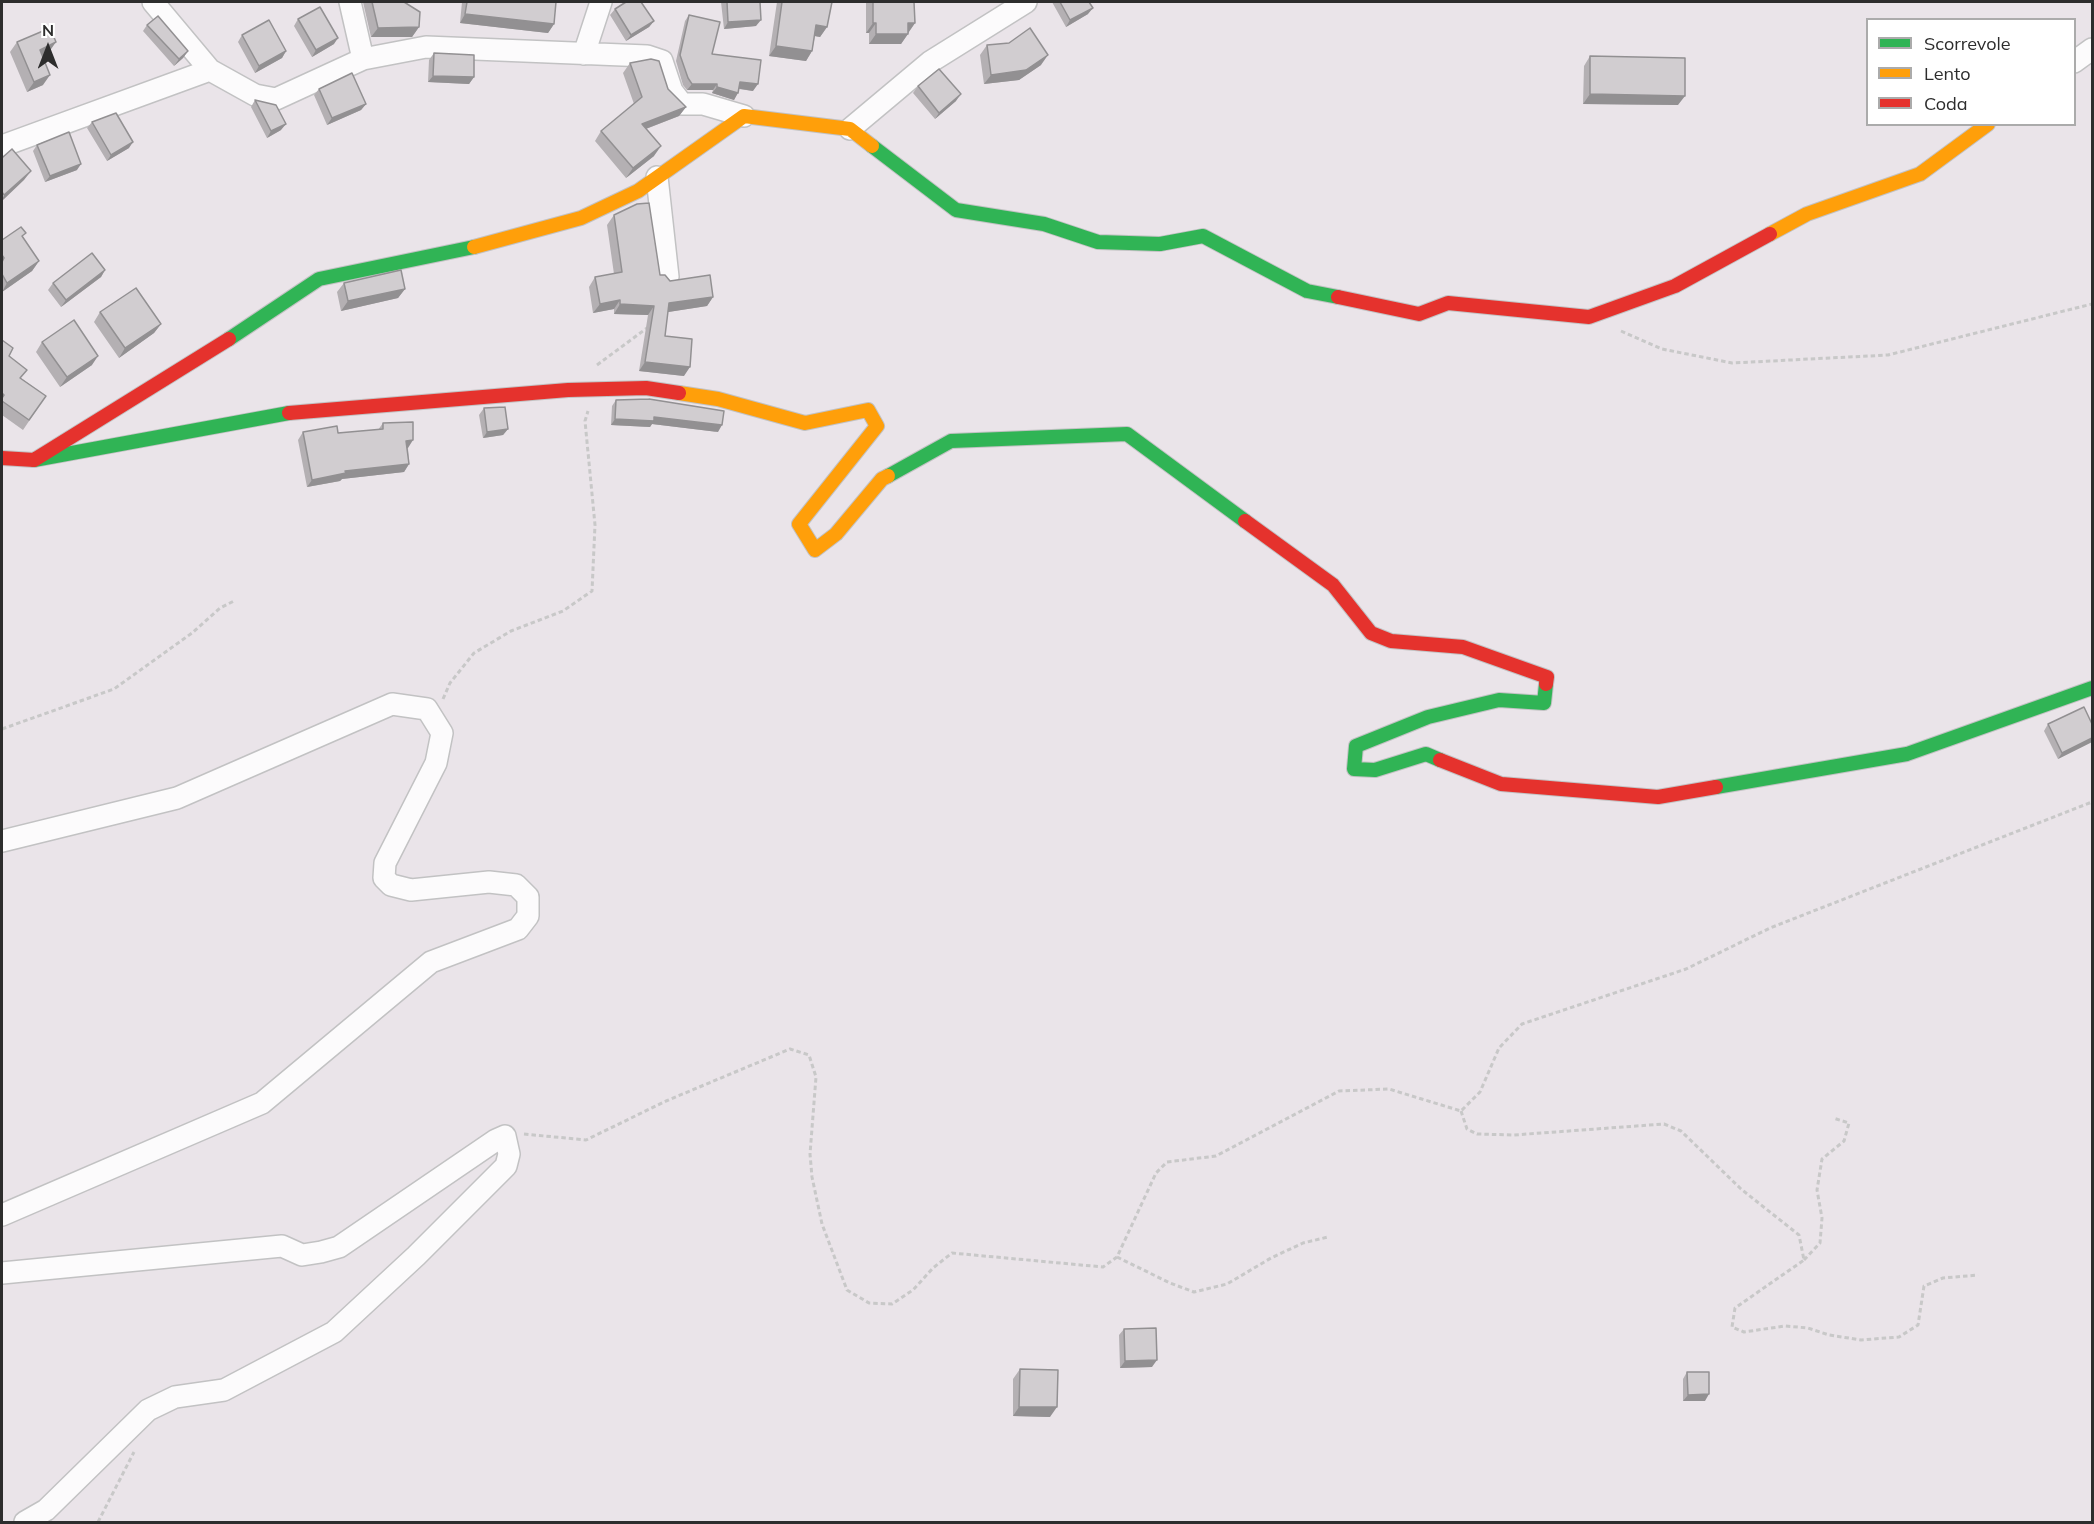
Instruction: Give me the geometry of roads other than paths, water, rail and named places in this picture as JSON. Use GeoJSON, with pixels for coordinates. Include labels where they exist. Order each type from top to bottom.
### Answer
{"type":"FeatureCollection","features":[{"type":"Feature","properties":{"kind":"street"},"geometry":{"type":"LineString","coordinates":[[153,2],[210,70],[255,95],[276,99],[363,60],[426,47],[647,56],[662,61],[672,91],[682,104],[703,104],[744,116],[850,129],[956,210],[1044,224],[1098,242],[1160,244],[1203,236],[1307,291],[1419,314],[1448,303],[1589,317],[1675,286],[1807,214],[1920,174],[1985,126]]}},
{"type":"Feature","properties":{"kind":"street"},"geometry":{"type":"LineString","coordinates":[[350,2],[363,60]]}},
{"type":"Feature","properties":{"kind":"street"},"geometry":{"type":"LineString","coordinates":[[584,54],[601,2]]}},
{"type":"Feature","properties":{"kind":"street"},"geometry":{"type":"LineString","coordinates":[[850,129],[930,62],[1026,2]]}},
{"type":"Feature","properties":{"kind":"street"},"geometry":{"type":"LineString","coordinates":[[2076,61],[2092,49]]}},
{"type":"Feature","properties":{"kind":"street"},"geometry":{"type":"LineString","coordinates":[[2,146],[210,70]]}},
{"type":"Feature","properties":{"kind":"street"},"geometry":{"type":"LineString","coordinates":[[34,460],[257,321],[319,279],[372,266],[440,256],[581,218],[638,191],[744,116]]}},
{"type":"Feature","properties":{"kind":"street"},"geometry":{"type":"LineString","coordinates":[[657,177],[668,277]]}},
{"type":"Feature","properties":{"kind":"street"},"geometry":{"type":"LineString","coordinates":[[2,458],[34,460],[270,415],[595,389],[646,388],[718,399],[805,423],[868,410],[877,426],[799,524],[815,550],[836,534],[882,479],[951,441],[1127,434],[1333,585],[1371,633],[1391,641],[1463,647],[1547,677],[1544,703],[1499,700],[1428,717],[1356,746],[1354,769],[1375,770],[1426,754],[1501,783],[1658,797],[1907,754],[2092,688]]}},
{"type":"Feature","properties":{"kind":"street"},"geometry":{"type":"LineString","coordinates":[[2,841],[177,798],[392,704],[427,709],[442,733],[436,763],[385,863],[384,878],[391,885],[411,890],[489,882],[516,885],[528,897],[528,916],[518,930],[430,962],[262,1103],[2,1215]]}},
{"type":"Feature","properties":{"kind":"street"},"geometry":{"type":"LineString","coordinates":[[2,1273],[282,1246],[302,1255],[321,1252],[339,1247],[495,1140],[505,1136],[509,1155],[506,1166],[416,1256],[334,1332],[224,1390],[175,1397],[148,1410],[46,1510],[25,1522]]}}]}
